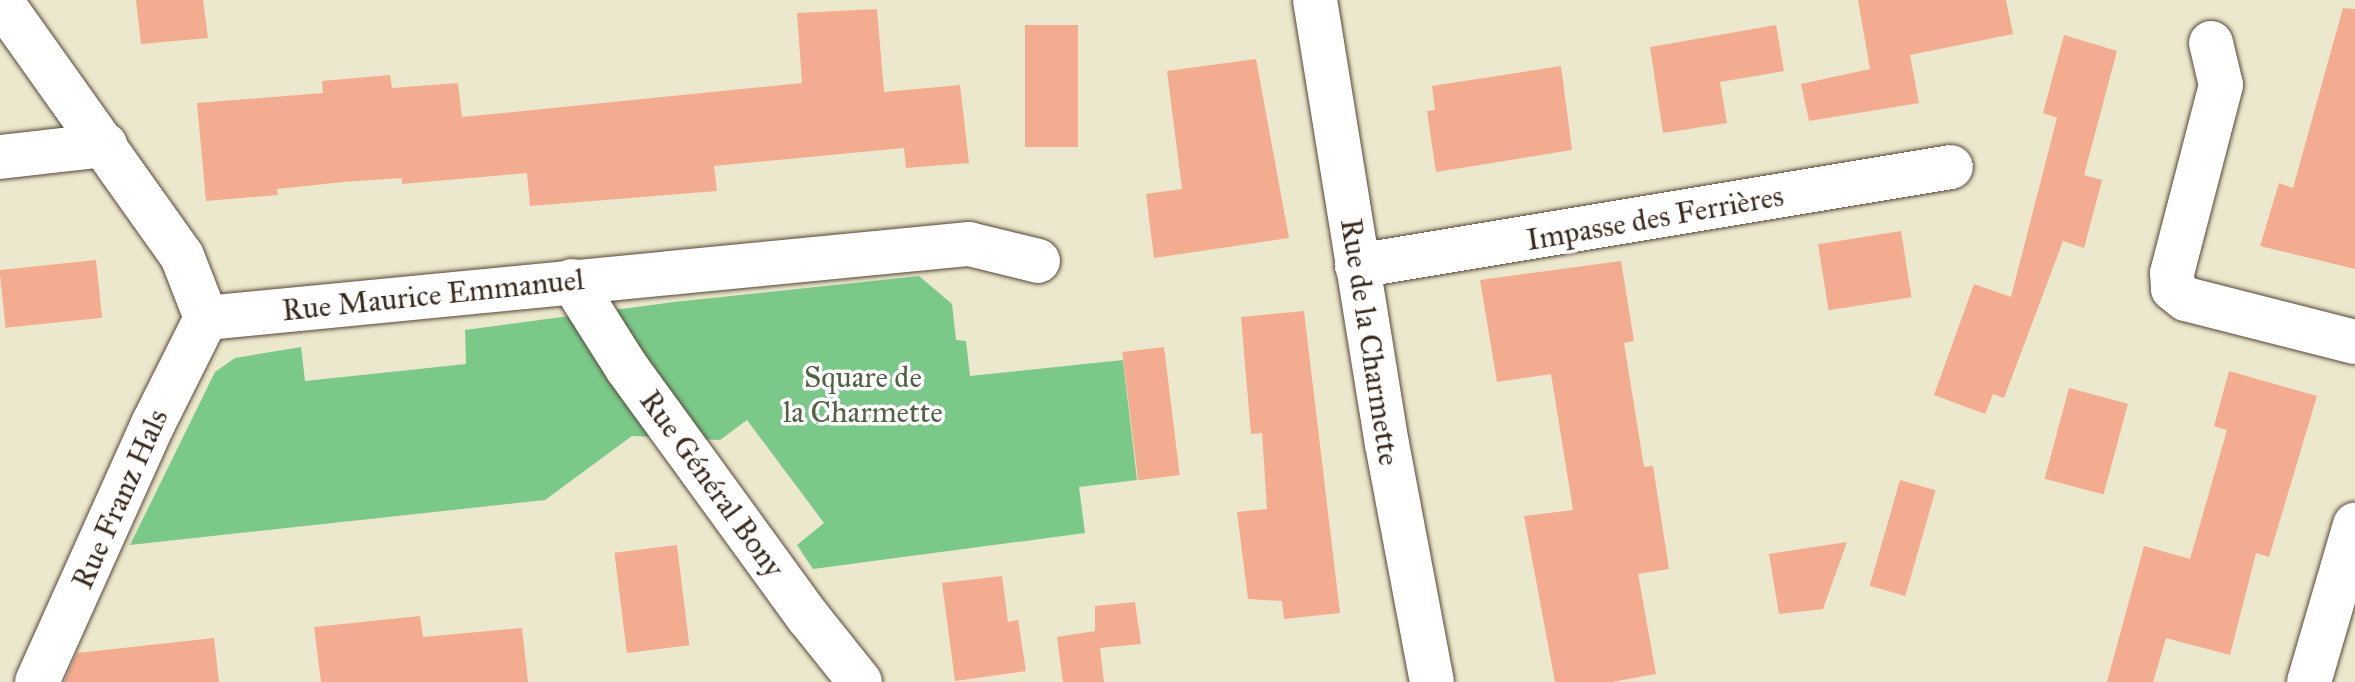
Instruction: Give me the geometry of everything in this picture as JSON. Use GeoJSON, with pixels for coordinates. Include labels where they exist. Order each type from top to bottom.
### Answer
{"type":"FeatureCollection","features":[{"type":"Feature","properties":{"kind":"street"},"geometry":{"type":"LineString","coordinates":[[0,0],[182,256],[206,318]]}},
{"type":"Feature","properties":{"kind":"street","name":"Rue de la Charmette"},"geometry":{"type":"LineString","coordinates":[[1315,0],[1357,266],[1432,682]]}},
{"type":"Feature","properties":{"kind":"street"},"geometry":{"type":"LineString","coordinates":[[2211,43],[2221,85],[2172,273],[2173,289],[2186,299],[2355,342]]}},
{"type":"Feature","properties":{"kind":"street"},"geometry":{"type":"LineString","coordinates":[[0,157],[105,145]]}},
{"type":"Feature","properties":{"kind":"street","name":"Impasse des Ferrières"},"geometry":{"type":"LineString","coordinates":[[1357,266],[1951,167]]}},
{"type":"Feature","properties":{"kind":"street","name":"Rue Maurice Emmanuel"},"geometry":{"type":"LineString","coordinates":[[206,318],[969,244],[1038,261]]}},
{"type":"Feature","properties":{"kind":"street","name":"Rue Général Bony"},"geometry":{"type":"LineString","coordinates":[[572,281],[627,368],[860,682]]}},
{"type":"Feature","properties":{"kind":"street","name":"Rue Franz Hals"},"geometry":{"type":"LineString","coordinates":[[37,682],[153,424],[206,318]]}},
{"type":"Feature","properties":{"kind":"street"},"geometry":{"type":"LineString","coordinates":[[2309,682],[2355,525]]}},
{"type":"Feature","properties":{"kind":"green space","name":"Square de la Charmette"},"geometry":{"type":"Polygon","coordinates":[[[919,276],[952,304],[956,340],[966,341],[970,376],[1123,360],[1137,480],[1079,487],[1085,533],[813,569],[797,545],[824,523],[747,420],[720,440],[632,436],[545,500],[130,545],[215,372],[235,358],[301,347],[305,381],[466,364],[465,330],[674,302],[919,276]]]}},
{"type":"Feature","properties":{"kind":"building"},"geometry":{"type":"Polygon","coordinates":[[[136,0],[203,0],[208,38],[141,44],[136,0]]]}},
{"type":"Feature","properties":{"kind":"building"},"geometry":{"type":"Polygon","coordinates":[[[1858,0],[2006,0],[2013,34],[1910,55],[1919,103],[1809,121],[1801,84],[1870,69],[1858,0]]]}},
{"type":"Feature","properties":{"kind":"building"},"geometry":{"type":"Polygon","coordinates":[[[2343,8],[2355,9],[2355,269],[2260,246],[2279,183],[2293,188],[2343,8]]]}},
{"type":"Feature","properties":{"kind":"building"},"geometry":{"type":"Polygon","coordinates":[[[877,9],[884,92],[960,85],[969,163],[906,168],[904,148],[714,166],[717,191],[530,206],[527,173],[402,184],[402,178],[343,182],[277,189],[278,195],[206,201],[197,103],[323,93],[322,81],[390,75],[392,88],[458,83],[462,117],[802,83],[797,13],[877,9]]]}},
{"type":"Feature","properties":{"kind":"building"},"geometry":{"type":"Polygon","coordinates":[[[1025,25],[1078,25],[1078,147],[1025,147],[1025,25]]]}},
{"type":"Feature","properties":{"kind":"building"},"geometry":{"type":"Polygon","coordinates":[[[1776,25],[1784,71],[1720,82],[1727,123],[1663,133],[1650,47],[1776,25]]]}},
{"type":"Feature","properties":{"kind":"building"},"geometry":{"type":"Polygon","coordinates":[[[2064,35],[2117,51],[2084,175],[2102,180],[2084,248],[2063,241],[2004,398],[1993,394],[1985,414],[1934,395],[1974,284],[2011,297],[2057,118],[2043,113],[2064,35]]]}},
{"type":"Feature","properties":{"kind":"building"},"geometry":{"type":"Polygon","coordinates":[[[1256,59],[1289,238],[1154,258],[1146,194],[1182,189],[1167,71],[1256,59]]]}},
{"type":"Feature","properties":{"kind":"building"},"geometry":{"type":"Polygon","coordinates":[[[1561,66],[1572,150],[1436,172],[1427,111],[1435,110],[1432,86],[1561,66]]]}},
{"type":"Feature","properties":{"kind":"building"},"geometry":{"type":"Polygon","coordinates":[[[1901,231],[1911,297],[1829,310],[1818,244],[1901,231]]]}},
{"type":"Feature","properties":{"kind":"building"},"geometry":{"type":"Polygon","coordinates":[[[96,260],[102,318],[6,328],[0,270],[96,260]]]}},
{"type":"Feature","properties":{"kind":"building"},"geometry":{"type":"Polygon","coordinates":[[[1621,261],[1634,341],[1624,343],[1644,467],[1653,466],[1669,569],[1638,574],[1656,674],[1612,682],[1555,682],[1524,516],[1573,510],[1551,374],[1497,382],[1480,280],[1621,261]]]}},
{"type":"Feature","properties":{"kind":"building"},"geometry":{"type":"Polygon","coordinates":[[[1304,311],[1340,613],[1284,619],[1282,601],[1248,599],[1237,512],[1267,509],[1262,433],[1251,434],[1241,317],[1304,311]]]}},
{"type":"Feature","properties":{"kind":"building"},"geometry":{"type":"Polygon","coordinates":[[[1164,347],[1180,475],[1138,480],[1122,352],[1164,347]]]}},
{"type":"Feature","properties":{"kind":"building"},"geometry":{"type":"Polygon","coordinates":[[[2229,371],[2317,396],[2269,557],[2256,553],[2230,655],[2166,638],[2153,682],[2107,682],[2144,546],[2190,559],[2227,430],[2214,426],[2229,371]]]}},
{"type":"Feature","properties":{"kind":"building"},"geometry":{"type":"Polygon","coordinates":[[[2069,388],[2128,404],[2104,495],[2045,479],[2069,388]]]}},
{"type":"Feature","properties":{"kind":"building"},"geometry":{"type":"Polygon","coordinates":[[[1900,480],[1936,490],[1905,596],[1870,586],[1900,480]]]}},
{"type":"Feature","properties":{"kind":"building"},"geometry":{"type":"Polygon","coordinates":[[[1847,542],[1823,609],[1779,614],[1769,554],[1847,542]]]}},
{"type":"Feature","properties":{"kind":"building"},"geometry":{"type":"Polygon","coordinates":[[[677,545],[689,645],[627,653],[614,553],[677,545]]]}},
{"type":"Feature","properties":{"kind":"building"},"geometry":{"type":"Polygon","coordinates":[[[1002,576],[1008,622],[1018,620],[1026,671],[955,681],[942,583],[1002,576]]]}},
{"type":"Feature","properties":{"kind":"building"},"geometry":{"type":"Polygon","coordinates":[[[1135,602],[1141,644],[1100,648],[1104,682],[1063,682],[1057,637],[1095,631],[1095,606],[1135,602]]]}},
{"type":"Feature","properties":{"kind":"building"},"geometry":{"type":"Polygon","coordinates":[[[420,616],[423,637],[522,628],[528,682],[321,682],[314,627],[420,616]]]}},
{"type":"Feature","properties":{"kind":"building"},"geometry":{"type":"Polygon","coordinates":[[[214,638],[219,682],[64,682],[77,653],[214,638]]]}}]}
